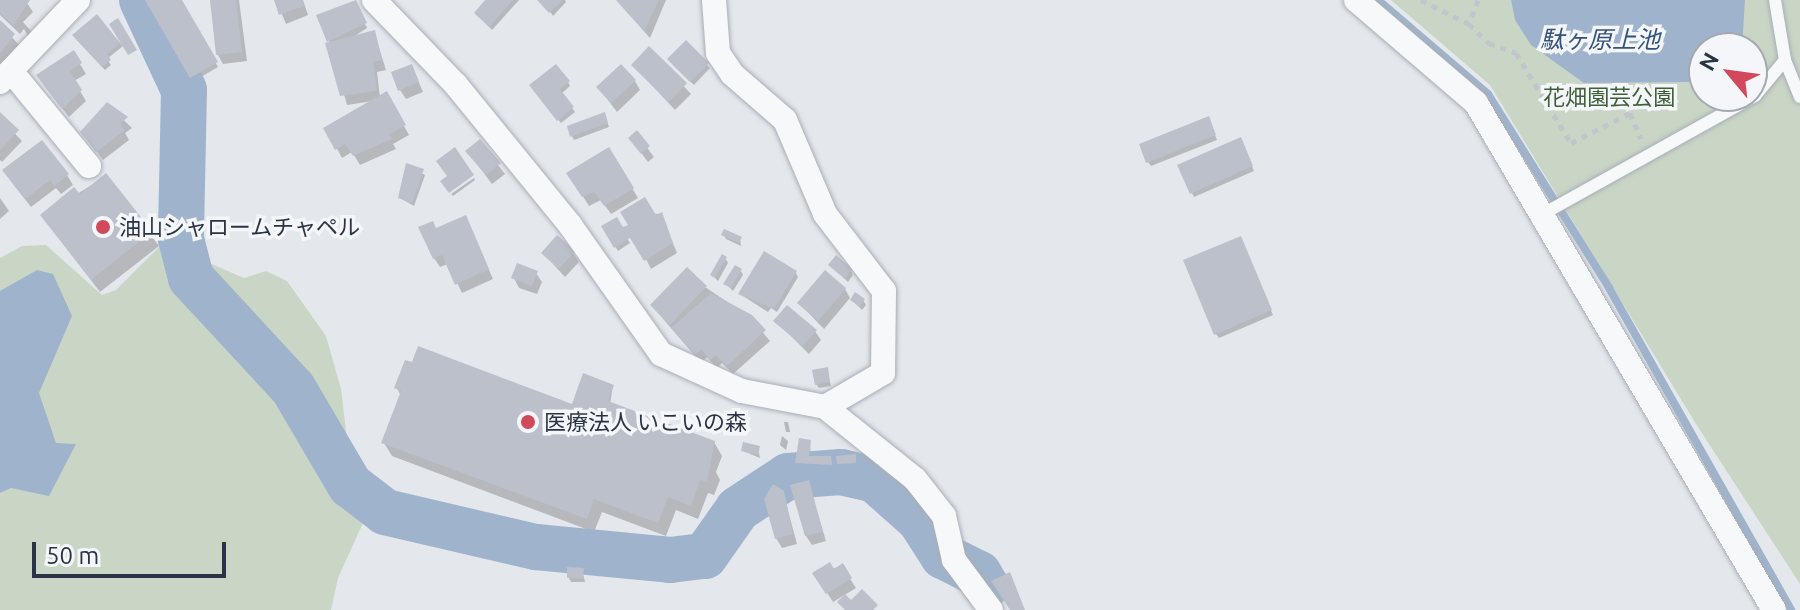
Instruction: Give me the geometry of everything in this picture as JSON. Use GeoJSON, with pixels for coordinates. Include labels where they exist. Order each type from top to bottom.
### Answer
{"type":"FeatureCollection","features":[{"type":"Feature","properties":{"kind":"street"},"geometry":{"type":"LineString","coordinates":[[78,0],[5,76],[89,166]]}},
{"type":"Feature","properties":{"kind":"street"},"geometry":{"type":"LineString","coordinates":[[374,0],[456,85],[570,225],[661,354],[742,391],[825,407],[915,479],[944,516],[954,560],[991,610]]}},
{"type":"Feature","properties":{"kind":"street"},"geometry":{"type":"LineString","coordinates":[[714,0],[718,53],[732,74],[785,120],[825,214],[884,291],[883,373],[825,407]]}},
{"type":"Feature","properties":{"kind":"street"},"geometry":{"type":"LineString","coordinates":[[1356,0],[1476,103],[1774,610]]}},
{"type":"Feature","properties":{"kind":"lane"},"geometry":{"type":"LineString","coordinates":[[1775,0],[1785,60],[1800,97]]}},
{"type":"Feature","properties":{"kind":"lane"},"geometry":{"type":"LineString","coordinates":[[1541,214],[1650,158],[1755,96],[1785,60]]}},
{"type":"Feature","properties":{"kind":"path"},"geometry":{"type":"LineString","coordinates":[[1421,0],[1469,24],[1489,43],[1516,53],[1571,143],[1630,113],[1650,158]]}},
{"type":"Feature","properties":{"kind":"path"},"geometry":{"type":"LineString","coordinates":[[1469,24],[1478,0]]}},
{"type":"Feature","properties":{"kind":"green space","name":"花畑園芸公園"},"geometry":{"type":"Polygon","coordinates":[[[1391,0],[1800,0],[1800,584],[1696,424],[1490,85],[1391,0]]]}},
{"type":"Feature","properties":{"kind":"green space"},"geometry":{"type":"Polygon","coordinates":[[[163,243],[244,278],[266,271],[287,281],[326,336],[341,389],[348,447],[377,492],[338,578],[331,610],[0,610],[0,258],[22,246],[46,245],[102,295],[116,290],[163,243]]]}},
{"type":"Feature","properties":{"kind":"water","name":"駄ヶ原上池"},"geometry":{"type":"Polygon","coordinates":[[[1511,0],[1745,0],[1743,32],[1688,32],[1688,82],[1584,83],[1531,45],[1515,20],[1511,0]]]}},
{"type":"Feature","properties":{"kind":"water"},"geometry":{"type":"Polygon","coordinates":[[[37,270],[53,274],[72,316],[39,393],[56,443],[76,444],[49,496],[11,488],[0,493],[0,291],[37,270]]]}},
{"type":"Feature","properties":{"kind":"building"},"geometry":{"type":"Polygon","coordinates":[[[0,0],[30,0],[13,26],[0,13],[0,0]]]}},
{"type":"Feature","properties":{"kind":"building"},"geometry":{"type":"Polygon","coordinates":[[[145,0],[182,0],[218,62],[190,78],[145,0]]]}},
{"type":"Feature","properties":{"kind":"building"},"geometry":{"type":"Polygon","coordinates":[[[210,0],[236,0],[242,52],[216,55],[210,0]]]}},
{"type":"Feature","properties":{"kind":"building"},"geometry":{"type":"Polygon","coordinates":[[[274,0],[302,0],[304,6],[279,15],[274,0]]]}},
{"type":"Feature","properties":{"kind":"building"},"geometry":{"type":"Polygon","coordinates":[[[356,0],[367,23],[327,42],[316,15],[356,0]]]}},
{"type":"Feature","properties":{"kind":"building"},"geometry":{"type":"Polygon","coordinates":[[[485,0],[513,0],[489,27],[474,13],[485,0]]]}},
{"type":"Feature","properties":{"kind":"building"},"geometry":{"type":"Polygon","coordinates":[[[537,0],[563,0],[549,13],[537,0]]]}},
{"type":"Feature","properties":{"kind":"building"},"geometry":{"type":"Polygon","coordinates":[[[617,0],[659,0],[644,31],[617,0]]]}},
{"type":"Feature","properties":{"kind":"building"},"geometry":{"type":"Polygon","coordinates":[[[97,14],[120,43],[107,54],[111,60],[102,67],[72,35],[97,14]]]}},
{"type":"Feature","properties":{"kind":"building"},"geometry":{"type":"Polygon","coordinates":[[[118,18],[137,50],[128,55],[109,24],[118,18]]]}},
{"type":"Feature","properties":{"kind":"building"},"geometry":{"type":"Polygon","coordinates":[[[0,20],[15,34],[0,53],[0,20]]]}},
{"type":"Feature","properties":{"kind":"building"},"geometry":{"type":"Polygon","coordinates":[[[375,30],[382,60],[373,62],[377,91],[340,96],[325,43],[375,30]]]}},
{"type":"Feature","properties":{"kind":"building"},"geometry":{"type":"Polygon","coordinates":[[[686,40],[709,63],[690,82],[667,59],[686,40]]]}},
{"type":"Feature","properties":{"kind":"building"},"geometry":{"type":"Polygon","coordinates":[[[649,46],[687,83],[669,102],[631,65],[649,46]]]}},
{"type":"Feature","properties":{"kind":"building"},"geometry":{"type":"Polygon","coordinates":[[[74,50],[82,63],[70,71],[82,90],[62,109],[36,75],[74,50]]]}},
{"type":"Feature","properties":{"kind":"building"},"geometry":{"type":"Polygon","coordinates":[[[412,64],[419,82],[398,91],[391,72],[412,64]]]}},
{"type":"Feature","properties":{"kind":"building"},"geometry":{"type":"Polygon","coordinates":[[[556,64],[570,81],[560,89],[574,107],[557,121],[529,85],[556,64]]]}},
{"type":"Feature","properties":{"kind":"building"},"geometry":{"type":"Polygon","coordinates":[[[621,64],[636,80],[611,103],[596,87],[621,64]]]}},
{"type":"Feature","properties":{"kind":"building"},"geometry":{"type":"Polygon","coordinates":[[[387,91],[406,125],[389,134],[392,139],[353,156],[345,144],[335,150],[323,128],[387,91]]]}},
{"type":"Feature","properties":{"kind":"building"},"geometry":{"type":"Polygon","coordinates":[[[107,102],[128,117],[120,124],[125,130],[96,152],[80,132],[107,102]]]}},
{"type":"Feature","properties":{"kind":"building"},"geometry":{"type":"Polygon","coordinates":[[[0,112],[19,130],[0,150],[0,112]]]}},
{"type":"Feature","properties":{"kind":"building"},"geometry":{"type":"Polygon","coordinates":[[[605,112],[608,123],[570,137],[567,126],[605,112]]]}},
{"type":"Feature","properties":{"kind":"building"},"geometry":{"type":"Polygon","coordinates":[[[1209,116],[1216,135],[1146,163],[1139,144],[1209,116]]]}},
{"type":"Feature","properties":{"kind":"building"},"geometry":{"type":"Polygon","coordinates":[[[637,130],[650,146],[641,154],[628,138],[637,130]]]}},
{"type":"Feature","properties":{"kind":"building"},"geometry":{"type":"Polygon","coordinates":[[[1241,137],[1253,166],[1190,194],[1177,165],[1241,137]]]}},
{"type":"Feature","properties":{"kind":"building"},"geometry":{"type":"Polygon","coordinates":[[[480,139],[501,163],[486,175],[465,151],[480,139]]]}},
{"type":"Feature","properties":{"kind":"building"},"geometry":{"type":"Polygon","coordinates":[[[42,140],[69,174],[54,186],[50,180],[25,199],[2,170],[42,140]]]}},
{"type":"Feature","properties":{"kind":"building"},"geometry":{"type":"Polygon","coordinates":[[[455,147],[474,175],[449,193],[440,181],[447,176],[436,161],[455,147]]]}},
{"type":"Feature","properties":{"kind":"building"},"geometry":{"type":"Polygon","coordinates":[[[609,147],[634,188],[604,206],[594,192],[582,197],[566,173],[609,147]]]}},
{"type":"Feature","properties":{"kind":"building"},"geometry":{"type":"Polygon","coordinates":[[[406,163],[424,169],[412,203],[398,198],[406,163]]]}},
{"type":"Feature","properties":{"kind":"building","name":"油山シャロームチャペル"},"geometry":{"type":"Polygon","coordinates":[[[106,173],[152,231],[91,280],[40,215],[74,187],[80,194],[106,173]]]}},
{"type":"Feature","properties":{"kind":"building"},"geometry":{"type":"Polygon","coordinates":[[[645,197],[656,215],[662,212],[673,243],[644,261],[630,238],[614,248],[601,226],[617,217],[623,227],[628,225],[620,212],[645,197]]]}},
{"type":"Feature","properties":{"kind":"building"},"geometry":{"type":"Polygon","coordinates":[[[466,215],[489,269],[455,285],[442,255],[433,259],[418,227],[433,221],[436,228],[466,215]]]}},
{"type":"Feature","properties":{"kind":"building"},"geometry":{"type":"Polygon","coordinates":[[[724,229],[742,237],[739,243],[721,235],[724,229]]]}},
{"type":"Feature","properties":{"kind":"building"},"geometry":{"type":"Polygon","coordinates":[[[557,235],[575,251],[559,269],[541,253],[557,235]]]}},
{"type":"Feature","properties":{"kind":"building"},"geometry":{"type":"Polygon","coordinates":[[[1241,236],[1272,310],[1214,335],[1183,260],[1241,236]]]}},
{"type":"Feature","properties":{"kind":"building"},"geometry":{"type":"Polygon","coordinates":[[[764,251],[797,271],[774,309],[738,294],[764,251]]]}},
{"type":"Feature","properties":{"kind":"building"},"geometry":{"type":"Polygon","coordinates":[[[722,254],[727,257],[715,278],[710,275],[722,254]]]}},
{"type":"Feature","properties":{"kind":"building"},"geometry":{"type":"Polygon","coordinates":[[[836,255],[852,269],[845,279],[828,265],[836,255]]]}},
{"type":"Feature","properties":{"kind":"building"},"geometry":{"type":"Polygon","coordinates":[[[517,263],[538,271],[532,286],[511,278],[517,263]]]}},
{"type":"Feature","properties":{"kind":"building"},"geometry":{"type":"Polygon","coordinates":[[[735,265],[742,269],[731,288],[723,284],[735,265]]]}},
{"type":"Feature","properties":{"kind":"building"},"geometry":{"type":"Polygon","coordinates":[[[687,267],[707,286],[670,325],[650,305],[687,267]]]}},
{"type":"Feature","properties":{"kind":"building"},"geometry":{"type":"Polygon","coordinates":[[[825,270],[846,288],[818,321],[797,303],[825,270]]]}},
{"type":"Feature","properties":{"kind":"building"},"geometry":{"type":"Polygon","coordinates":[[[855,292],[865,299],[860,307],[850,300],[855,292]]]}},
{"type":"Feature","properties":{"kind":"building"},"geometry":{"type":"Polygon","coordinates":[[[711,293],[752,315],[766,330],[727,366],[716,355],[710,360],[701,349],[695,355],[671,328],[711,293]]]}},
{"type":"Feature","properties":{"kind":"building"},"geometry":{"type":"Polygon","coordinates":[[[787,305],[817,330],[803,346],[773,321],[787,305]]]}},
{"type":"Feature","properties":{"kind":"building","name":"医療法人 いこいの森"},"geometry":{"type":"Polygon","coordinates":[[[418,346],[572,404],[583,373],[614,385],[608,401],[715,441],[707,482],[700,480],[691,506],[668,497],[658,523],[594,499],[587,519],[381,443],[401,391],[394,388],[405,360],[412,362],[418,346]]]}},
{"type":"Feature","properties":{"kind":"building"},"geometry":{"type":"Polygon","coordinates":[[[828,367],[830,382],[815,385],[812,370],[828,367]]]}},
{"type":"Feature","properties":{"kind":"building"},"geometry":{"type":"Polygon","coordinates":[[[799,438],[811,440],[809,456],[831,456],[832,465],[795,463],[799,438]]]}},
{"type":"Feature","properties":{"kind":"building"},"geometry":{"type":"Polygon","coordinates":[[[743,442],[760,446],[758,455],[741,451],[743,442]]]}},
{"type":"Feature","properties":{"kind":"building"},"geometry":{"type":"Polygon","coordinates":[[[856,454],[856,463],[837,464],[836,456],[856,454]]]}},
{"type":"Feature","properties":{"kind":"building"},"geometry":{"type":"Polygon","coordinates":[[[809,480],[823,532],[805,536],[790,485],[809,480]]]}},
{"type":"Feature","properties":{"kind":"building"},"geometry":{"type":"Polygon","coordinates":[[[773,484],[784,491],[793,534],[775,539],[764,499],[773,484]]]}},
{"type":"Feature","properties":{"kind":"building"},"geometry":{"type":"Polygon","coordinates":[[[830,562],[834,569],[843,563],[852,578],[826,594],[812,573],[830,562]]]}},
{"type":"Feature","properties":{"kind":"building"},"geometry":{"type":"Polygon","coordinates":[[[567,567],[584,568],[583,579],[567,578],[567,567]]]}},
{"type":"Feature","properties":{"kind":"building"},"geometry":{"type":"Polygon","coordinates":[[[1010,572],[1025,610],[1010,610],[991,581],[1010,572]]]}},
{"type":"Feature","properties":{"kind":"building"},"geometry":{"type":"Polygon","coordinates":[[[862,589],[878,605],[873,610],[845,610],[837,602],[845,594],[851,600],[862,589]]]}},
{"type":"Feature","properties":{"kind":"waterway"},"geometry":{"type":"LineString","coordinates":[[142,0],[184,90],[181,239],[191,278],[293,388],[350,485],[385,512],[536,547],[670,560],[705,556],[738,509],[788,476],[841,472],[875,480],[920,520],[943,556],[979,574],[986,586]]}},
{"type":"Feature","properties":{"kind":"waterway"},"geometry":{"type":"LineString","coordinates":[[1378,0],[1488,94],[1609,288],[1791,610]]}},
{"type":"Feature","properties":{"kind":"place","name":"油山シャロームチャペル"},"geometry":{"type":"Point","coordinates":[103,227]}},
{"type":"Feature","properties":{"kind":"place","name":"医療法人 いこいの森"},"geometry":{"type":"Point","coordinates":[528,422]}}]}
